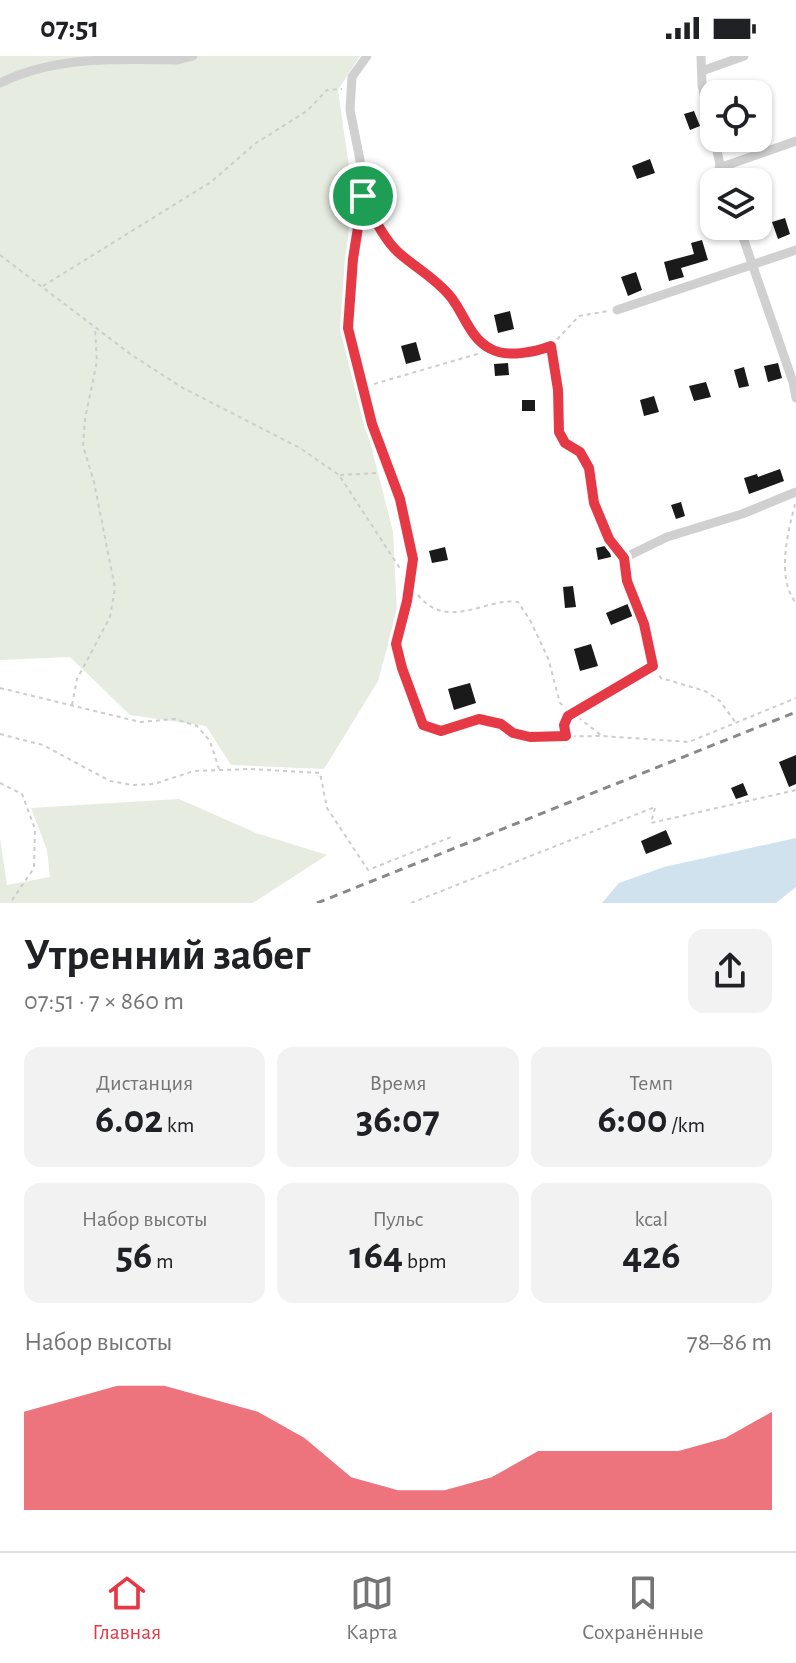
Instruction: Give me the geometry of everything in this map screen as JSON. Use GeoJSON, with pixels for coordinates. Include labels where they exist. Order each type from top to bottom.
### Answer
{"type":"FeatureCollection","features":[{"type":"Feature","properties":{"kind":"street"},"geometry":{"type":"LineString","coordinates":[[0,83],[25,70],[75,60],[177,60],[193,56]]}},
{"type":"Feature","properties":{"kind":"street"},"geometry":{"type":"LineString","coordinates":[[367,56],[352,77],[351,89],[350,110],[360,160],[363,196],[353,259],[348,328],[372,424],[400,499],[413,559],[396,644],[423,725],[441,731],[479,719]]}},
{"type":"Feature","properties":{"kind":"street"},"geometry":{"type":"LineString","coordinates":[[701,56],[702,85],[719,168],[796,141]]}},
{"type":"Feature","properties":{"kind":"street"},"geometry":{"type":"LineString","coordinates":[[702,71],[744,56]]}},
{"type":"Feature","properties":{"kind":"street"},"geometry":{"type":"LineString","coordinates":[[744,240],[796,398]]}},
{"type":"Feature","properties":{"kind":"street"},"geometry":{"type":"LineString","coordinates":[[611,311],[796,250]]}},
{"type":"Feature","properties":{"kind":"street"},"geometry":{"type":"LineString","coordinates":[[624,558],[667,537],[742,514],[796,492]]}},
{"type":"Feature","properties":{"kind":"path"},"geometry":{"type":"LineString","coordinates":[[41,287],[211,182],[256,143],[307,111],[327,90],[351,89]]}},
{"type":"Feature","properties":{"kind":"path"},"geometry":{"type":"LineString","coordinates":[[363,196],[396,251],[430,275],[452,298],[470,330],[491,350]]}},
{"type":"Feature","properties":{"kind":"path"},"geometry":{"type":"LineString","coordinates":[[0,255],[133,356],[183,388],[300,448],[339,475],[423,601],[446,611],[470,612],[507,600],[518,602],[548,658],[560,703],[602,736]]}},
{"type":"Feature","properties":{"kind":"path"},"geometry":{"type":"LineString","coordinates":[[363,388],[491,350],[515,353],[538,351],[551,346],[579,316],[611,311]]}},
{"type":"Feature","properties":{"kind":"path"},"geometry":{"type":"LineString","coordinates":[[72,705],[77,679],[110,617],[115,588],[94,482],[83,446],[85,419],[97,361],[95,327]]}},
{"type":"Feature","properties":{"kind":"path"},"geometry":{"type":"LineString","coordinates":[[551,346],[558,390],[559,432],[565,443],[580,452],[589,468],[594,503],[609,539],[624,558],[627,581],[644,624],[653,666],[661,678],[713,696],[736,723]]}},
{"type":"Feature","properties":{"kind":"path"},"geometry":{"type":"LineString","coordinates":[[339,475],[390,472]]}},
{"type":"Feature","properties":{"kind":"path"},"geometry":{"type":"LineString","coordinates":[[796,502],[788,535],[786,569],[788,593],[796,603]]}},
{"type":"Feature","properties":{"kind":"path"},"geometry":{"type":"LineString","coordinates":[[566,736],[564,725],[574,711],[653,666]]}},
{"type":"Feature","properties":{"kind":"path"},"geometry":{"type":"LineString","coordinates":[[0,688],[140,722],[175,719],[197,726],[210,741],[219,770]]}},
{"type":"Feature","properties":{"kind":"path"},"geometry":{"type":"LineString","coordinates":[[479,719],[501,724],[513,733],[530,737],[602,736],[689,742],[796,698]]}},
{"type":"Feature","properties":{"kind":"path"},"geometry":{"type":"LineString","coordinates":[[0,734],[43,745],[110,781],[121,783],[154,784],[194,771],[250,769],[320,773],[327,808],[368,870],[451,837]]}},
{"type":"Feature","properties":{"kind":"path"},"geometry":{"type":"LineString","coordinates":[[0,783],[22,794],[35,829],[34,868],[10,903]]}},
{"type":"Feature","properties":{"kind":"path"},"geometry":{"type":"LineString","coordinates":[[411,903],[655,807],[651,823],[796,790]]}},
{"type":"Feature","properties":{"kind":"shaded area"},"geometry":{"type":"Polygon","coordinates":[[[0,56],[360,56],[338,90],[352,188],[341,327],[393,532],[397,612],[378,681],[324,769],[231,765],[206,726],[130,715],[70,657],[0,660],[0,56]]]}},
{"type":"Feature","properties":{"kind":"shaded area"},"geometry":{"type":"Polygon","coordinates":[[[179,799],[256,833],[327,855],[253,903],[0,903],[0,838],[7,885],[50,877],[47,850],[31,808],[179,799]]]}},
{"type":"Feature","properties":{"kind":"water"},"geometry":{"type":"Polygon","coordinates":[[[796,838],[796,887],[776,903],[602,903],[619,883],[664,867],[796,838]]]}},
{"type":"Feature","properties":{"kind":"building"},"geometry":{"type":"Polygon","coordinates":[[[694,111],[700,126],[690,130],[684,114],[694,111]]]}},
{"type":"Feature","properties":{"kind":"building"},"geometry":{"type":"Polygon","coordinates":[[[650,159],[655,173],[637,179],[632,166],[650,159]]]}},
{"type":"Feature","properties":{"kind":"building"},"geometry":{"type":"Polygon","coordinates":[[[785,218],[790,234],[778,239],[772,222],[785,218]]]}},
{"type":"Feature","properties":{"kind":"building"},"geometry":{"type":"Polygon","coordinates":[[[702,240],[708,260],[681,268],[684,277],[669,281],[664,262],[694,254],[691,243],[702,240]]]}},
{"type":"Feature","properties":{"kind":"building"},"geometry":{"type":"Polygon","coordinates":[[[636,272],[642,290],[628,296],[621,277],[636,272]]]}},
{"type":"Feature","properties":{"kind":"building"},"geometry":{"type":"Polygon","coordinates":[[[510,311],[514,329],[498,333],[494,315],[510,311]]]}},
{"type":"Feature","properties":{"kind":"building"},"geometry":{"type":"Polygon","coordinates":[[[416,342],[421,360],[406,364],[401,346],[416,342]]]}},
{"type":"Feature","properties":{"kind":"building"},"geometry":{"type":"Polygon","coordinates":[[[508,363],[509,375],[495,376],[494,364],[508,363]]]}},
{"type":"Feature","properties":{"kind":"building"},"geometry":{"type":"Polygon","coordinates":[[[778,363],[782,378],[768,382],[764,366],[778,363]]]}},
{"type":"Feature","properties":{"kind":"building"},"geometry":{"type":"Polygon","coordinates":[[[744,367],[749,386],[739,388],[734,370],[744,367]]]}},
{"type":"Feature","properties":{"kind":"building"},"geometry":{"type":"Polygon","coordinates":[[[706,382],[711,397],[694,401],[689,386],[706,382]]]}},
{"type":"Feature","properties":{"kind":"building"},"geometry":{"type":"Polygon","coordinates":[[[654,396],[659,412],[644,416],[640,400],[654,396]]]}},
{"type":"Feature","properties":{"kind":"building"},"geometry":{"type":"Polygon","coordinates":[[[522,400],[535,400],[535,411],[522,411],[522,400]]]}},
{"type":"Feature","properties":{"kind":"building"},"geometry":{"type":"Polygon","coordinates":[[[780,469],[784,481],[749,494],[744,478],[757,474],[758,477],[780,469]]]}},
{"type":"Feature","properties":{"kind":"building"},"geometry":{"type":"Polygon","coordinates":[[[681,502],[685,516],[676,519],[671,505],[681,502]]]}},
{"type":"Feature","properties":{"kind":"building"},"geometry":{"type":"Polygon","coordinates":[[[609,545],[611,557],[598,560],[596,548],[609,545]]]}},
{"type":"Feature","properties":{"kind":"building"},"geometry":{"type":"Polygon","coordinates":[[[445,547],[448,560],[432,563],[429,551],[445,547]]]}},
{"type":"Feature","properties":{"kind":"building"},"geometry":{"type":"Polygon","coordinates":[[[573,586],[576,607],[565,608],[563,587],[573,586]]]}},
{"type":"Feature","properties":{"kind":"building"},"geometry":{"type":"Polygon","coordinates":[[[630,603],[635,615],[611,625],[606,613],[630,603]]]}},
{"type":"Feature","properties":{"kind":"building"},"geometry":{"type":"Polygon","coordinates":[[[591,644],[598,666],[580,671],[574,649],[591,644]]]}},
{"type":"Feature","properties":{"kind":"building"},"geometry":{"type":"Polygon","coordinates":[[[470,683],[476,703],[454,710],[448,689],[470,683]]]}},
{"type":"Feature","properties":{"kind":"building"},"geometry":{"type":"Polygon","coordinates":[[[796,755],[796,784],[789,787],[779,762],[796,755]]]}},
{"type":"Feature","properties":{"kind":"building"},"geometry":{"type":"Polygon","coordinates":[[[743,783],[748,795],[736,799],[731,788],[743,783]]]}},
{"type":"Feature","properties":{"kind":"building"},"geometry":{"type":"Polygon","coordinates":[[[666,830],[672,844],[646,854],[641,841],[666,830]]]}},
{"type":"Feature","properties":{"kind":"railway"},"geometry":{"type":"LineString","coordinates":[[317,903],[796,712]]}},
{"type":"Feature","properties":{"kind":"route"},"geometry":{"type":"LineString","coordinates":[[363,196],[396,251],[430,275],[452,298],[470,330],[491,350],[515,353],[538,351],[551,346],[558,390],[559,432],[565,443],[580,452],[589,468],[594,503],[609,539],[624,558],[627,581],[644,624],[653,666],[574,711],[564,725],[566,736],[530,737],[513,733],[501,724],[479,719],[441,731],[423,725],[396,644],[413,559],[400,499],[372,424],[348,328],[353,259],[363,196]]}}]}
